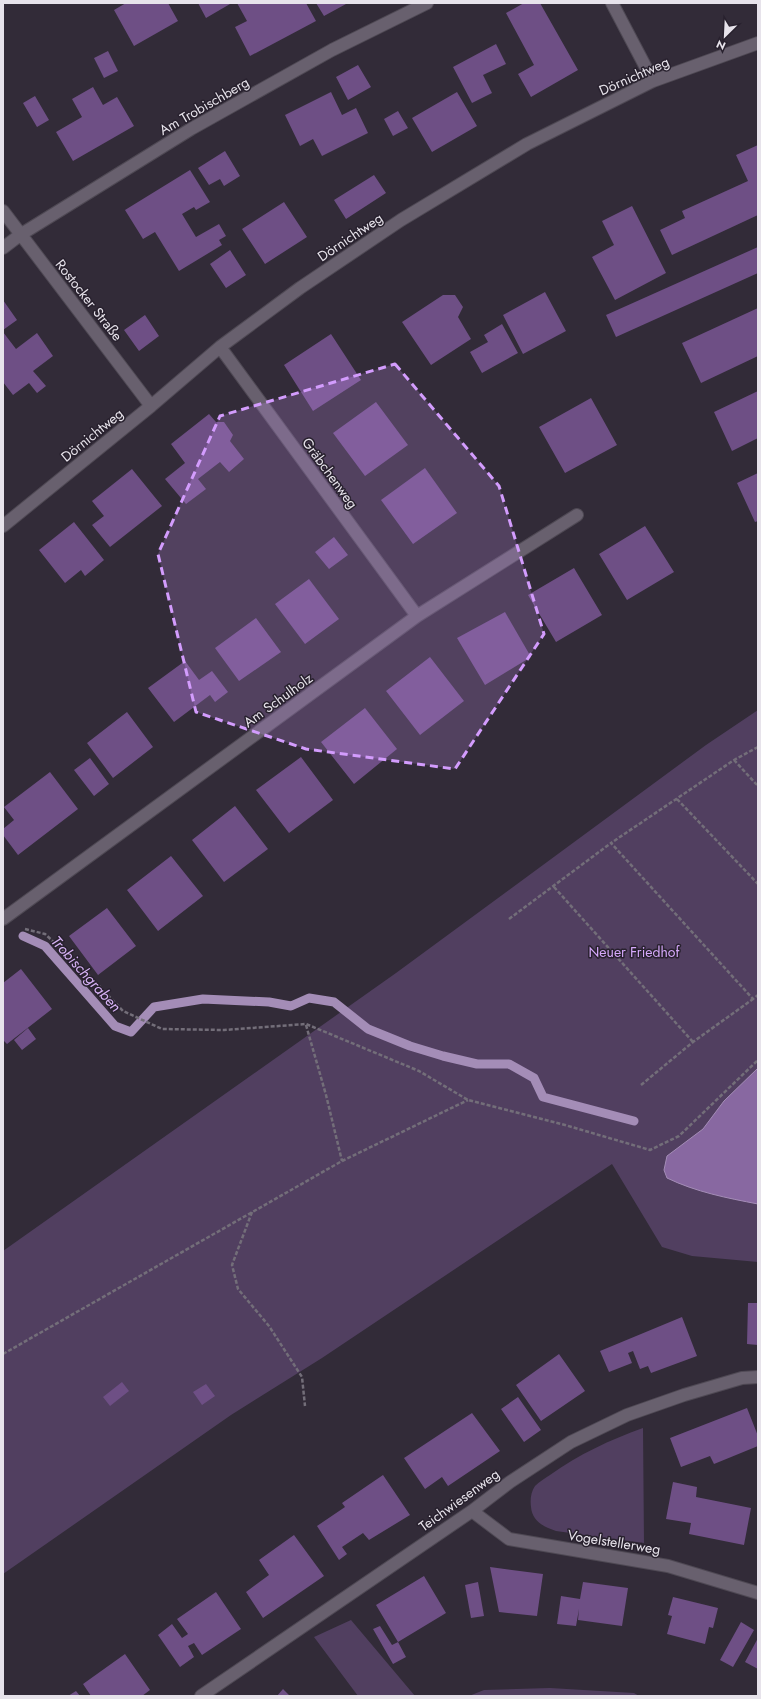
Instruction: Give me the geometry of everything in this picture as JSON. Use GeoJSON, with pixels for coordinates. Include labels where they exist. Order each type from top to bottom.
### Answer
{"type":"FeatureCollection","features":[{"type":"Feature","properties":{"kind":"street","name":"Am Trobischberg"},"geometry":{"type":"LineString","coordinates":[[3,248],[20,235],[191,129],[332,50],[427,3]]}},
{"type":"Feature","properties":{"kind":"street"},"geometry":{"type":"LineString","coordinates":[[612,3],[653,81]]}},
{"type":"Feature","properties":{"kind":"street","name":"Dörnichtweg"},"geometry":{"type":"LineString","coordinates":[[3,526],[151,406],[220,347],[300,288],[401,220],[527,144],[653,81],[758,43]]}},
{"type":"Feature","properties":{"kind":"street","name":"Rostocker Straße"},"geometry":{"type":"LineString","coordinates":[[3,211],[151,406]]}},
{"type":"Feature","properties":{"kind":"street","name":"Gräbchenweg"},"geometry":{"type":"LineString","coordinates":[[220,347],[417,616]]}},
{"type":"Feature","properties":{"kind":"street","name":"Am Schulholz"},"geometry":{"type":"LineString","coordinates":[[3,919],[417,616],[577,515]]}},
{"type":"Feature","properties":{"kind":"street","name":"Teichwiesenweg"},"geometry":{"type":"LineString","coordinates":[[201,1696],[472,1511],[510,1482],[571,1442],[627,1415],[684,1395],[742,1378],[758,1377]]}},
{"type":"Feature","properties":{"kind":"street","name":"Vogelstellerweg"},"geometry":{"type":"LineString","coordinates":[[472,1511],[509,1539],[668,1566],[758,1593]]}},
{"type":"Feature","properties":{"kind":"path"},"geometry":{"type":"LineString","coordinates":[[509,919],[612,843],[734,760],[758,747]]}},
{"type":"Feature","properties":{"kind":"path"},"geometry":{"type":"LineString","coordinates":[[734,760],[758,786]]}},
{"type":"Feature","properties":{"kind":"path"},"geometry":{"type":"LineString","coordinates":[[677,799],[758,884]]}},
{"type":"Feature","properties":{"kind":"path"},"geometry":{"type":"LineString","coordinates":[[612,843],[753,999]]}},
{"type":"Feature","properties":{"kind":"path"},"geometry":{"type":"LineString","coordinates":[[554,886],[693,1042]]}},
{"type":"Feature","properties":{"kind":"path"},"geometry":{"type":"LineString","coordinates":[[24,928],[45,934],[80,966],[123,1011],[162,1029],[224,1030],[306,1024],[419,1071],[468,1100],[565,1125],[650,1150],[679,1136],[758,1060]]}},
{"type":"Feature","properties":{"kind":"path"},"geometry":{"type":"LineString","coordinates":[[641,1085],[693,1042],[758,996]]}},
{"type":"Feature","properties":{"kind":"path"},"geometry":{"type":"LineString","coordinates":[[306,1024],[326,1095],[342,1161]]}},
{"type":"Feature","properties":{"kind":"path"},"geometry":{"type":"LineString","coordinates":[[3,1354],[342,1161],[468,1100]]}},
{"type":"Feature","properties":{"kind":"path"},"geometry":{"type":"LineString","coordinates":[[252,1212],[232,1265],[238,1289],[269,1326],[302,1377],[305,1406]]}},
{"type":"Feature","properties":{"kind":"highlighted area"},"geometry":{"type":"Polygon","coordinates":[[[395,364],[499,486],[544,634],[455,769],[306,749],[196,712],[158,554],[220,416],[395,364]]]}},
{"type":"Feature","properties":{"kind":"green space","name":"Neuer Friedhof"},"geometry":{"type":"Polygon","coordinates":[[[758,710],[758,1262],[692,1256],[662,1247],[612,1164],[322,1358],[231,1415],[3,1574],[3,1251],[396,973],[706,745],[758,710]]]}},
{"type":"Feature","properties":{"kind":"green space"},"geometry":{"type":"Polygon","coordinates":[[[643,1428],[644,1543],[556,1531],[547,1528],[536,1520],[531,1507],[531,1496],[535,1486],[561,1467],[583,1454],[619,1437],[643,1428]]]}},
{"type":"Feature","properties":{"kind":"green space"},"geometry":{"type":"Polygon","coordinates":[[[351,1620],[415,1696],[358,1696],[314,1637],[351,1620]]]}},
{"type":"Feature","properties":{"kind":"green space"},"geometry":{"type":"Polygon","coordinates":[[[550,1688],[634,1693],[639,1696],[469,1696],[484,1690],[550,1688]]]}},
{"type":"Feature","properties":{"kind":"shaded area"},"geometry":{"type":"Polygon","coordinates":[[[758,1068],[758,1204],[700,1191],[667,1178],[664,1170],[667,1156],[703,1129],[724,1101],[758,1068]]]}},
{"type":"Feature","properties":{"kind":"building"},"geometry":{"type":"Polygon","coordinates":[[[126,3],[168,3],[178,21],[134,46],[114,10],[126,3]]]}},
{"type":"Feature","properties":{"kind":"building"},"geometry":{"type":"Polygon","coordinates":[[[198,3],[229,3],[230,4],[206,18],[198,3]]]}},
{"type":"Feature","properties":{"kind":"building"},"geometry":{"type":"Polygon","coordinates":[[[237,3],[306,3],[316,21],[250,56],[235,27],[247,21],[237,3]]]}},
{"type":"Feature","properties":{"kind":"building"},"geometry":{"type":"Polygon","coordinates":[[[316,3],[345,3],[346,4],[324,16],[316,3]]]}},
{"type":"Feature","properties":{"kind":"building"},"geometry":{"type":"Polygon","coordinates":[[[524,3],[540,3],[578,70],[531,97],[518,74],[534,65],[506,13],[524,3]]]}},
{"type":"Feature","properties":{"kind":"building"},"geometry":{"type":"Polygon","coordinates":[[[496,44],[506,64],[483,75],[492,93],[472,103],[453,67],[496,44]]]}},
{"type":"Feature","properties":{"kind":"building"},"geometry":{"type":"Polygon","coordinates":[[[108,51],[118,71],[104,78],[94,58],[108,51]]]}},
{"type":"Feature","properties":{"kind":"building"},"geometry":{"type":"Polygon","coordinates":[[[358,65],[371,87],[348,100],[336,77],[358,65]]]}},
{"type":"Feature","properties":{"kind":"building"},"geometry":{"type":"Polygon","coordinates":[[[93,87],[103,105],[117,97],[134,126],[73,161],[56,132],[82,117],[72,99],[93,87]]]}},
{"type":"Feature","properties":{"kind":"building"},"geometry":{"type":"Polygon","coordinates":[[[331,92],[342,115],[356,108],[368,133],[322,156],[313,139],[300,146],[285,115],[331,92]]]}},
{"type":"Feature","properties":{"kind":"building"},"geometry":{"type":"Polygon","coordinates":[[[457,92],[477,126],[432,152],[412,118],[457,92]]]}},
{"type":"Feature","properties":{"kind":"building"},"geometry":{"type":"Polygon","coordinates":[[[35,96],[49,120],[37,127],[23,103],[35,96]]]}},
{"type":"Feature","properties":{"kind":"building"},"geometry":{"type":"Polygon","coordinates":[[[398,111],[408,128],[393,136],[384,119],[398,111]]]}},
{"type":"Feature","properties":{"kind":"building"},"geometry":{"type":"Polygon","coordinates":[[[758,145],[758,215],[672,255],[660,230],[685,218],[682,211],[748,181],[736,155],[758,145]]]}},
{"type":"Feature","properties":{"kind":"building"},"geometry":{"type":"Polygon","coordinates":[[[225,151],[240,176],[224,186],[220,179],[209,185],[198,168],[225,151]]]}},
{"type":"Feature","properties":{"kind":"building"},"geometry":{"type":"Polygon","coordinates":[[[190,170],[210,202],[196,210],[194,207],[182,214],[196,237],[219,224],[226,236],[219,240],[222,245],[179,271],[155,232],[143,239],[125,210],[190,170]]]}},
{"type":"Feature","properties":{"kind":"building"},"geometry":{"type":"Polygon","coordinates":[[[374,175],[386,193],[346,219],[334,200],[374,175]]]}},
{"type":"Feature","properties":{"kind":"building"},"geometry":{"type":"Polygon","coordinates":[[[284,202],[307,237],[265,264],[242,229],[284,202]]]}},
{"type":"Feature","properties":{"kind":"building"},"geometry":{"type":"Polygon","coordinates":[[[632,206],[666,273],[615,300],[592,257],[614,245],[602,221],[632,206]]]}},
{"type":"Feature","properties":{"kind":"building"},"geometry":{"type":"Polygon","coordinates":[[[758,247],[758,273],[616,337],[606,315],[758,247]]]}},
{"type":"Feature","properties":{"kind":"building"},"geometry":{"type":"Polygon","coordinates":[[[230,250],[246,275],[226,288],[210,264],[230,250]]]}},
{"type":"Feature","properties":{"kind":"building"},"geometry":{"type":"Polygon","coordinates":[[[545,292],[566,331],[523,354],[503,315],[545,292]]]}},
{"type":"Feature","properties":{"kind":"building"},"geometry":{"type":"Polygon","coordinates":[[[443,295],[455,295],[463,307],[458,317],[471,339],[431,365],[402,322],[443,295]]]}},
{"type":"Feature","properties":{"kind":"building"},"geometry":{"type":"Polygon","coordinates":[[[3,300],[17,320],[3,330],[3,300]]]}},
{"type":"Feature","properties":{"kind":"building"},"geometry":{"type":"Polygon","coordinates":[[[758,308],[758,356],[701,383],[682,343],[758,308]]]}},
{"type":"Feature","properties":{"kind":"building"},"geometry":{"type":"Polygon","coordinates":[[[145,315],[159,336],[139,351],[124,330],[145,315]]]}},
{"type":"Feature","properties":{"kind":"building"},"geometry":{"type":"Polygon","coordinates":[[[502,324],[518,353],[482,373],[470,352],[488,342],[484,335],[502,324]]]}},
{"type":"Feature","properties":{"kind":"building"},"geometry":{"type":"Polygon","coordinates":[[[3,332],[16,349],[37,333],[53,356],[33,371],[46,386],[37,393],[29,383],[13,395],[3,382],[3,332]]]}},
{"type":"Feature","properties":{"kind":"building"},"geometry":{"type":"Polygon","coordinates":[[[331,334],[361,380],[313,411],[284,365],[331,334]]]}},
{"type":"Feature","properties":{"kind":"building"},"geometry":{"type":"Polygon","coordinates":[[[758,391],[758,438],[732,451],[714,412],[758,391]]]}},
{"type":"Feature","properties":{"kind":"building"},"geometry":{"type":"Polygon","coordinates":[[[591,398],[617,445],[565,473],[539,427],[591,398]]]}},
{"type":"Feature","properties":{"kind":"building"},"geometry":{"type":"Polygon","coordinates":[[[376,402],[408,445],[365,476],[333,433],[376,402]]]}},
{"type":"Feature","properties":{"kind":"building"},"geometry":{"type":"Polygon","coordinates":[[[209,414],[216,422],[224,422],[233,435],[230,441],[244,459],[229,472],[220,462],[198,479],[206,489],[186,504],[165,479],[185,463],[171,444],[209,414]]]}},
{"type":"Feature","properties":{"kind":"building"},"geometry":{"type":"Polygon","coordinates":[[[425,468],[457,513],[413,544],[381,500],[425,468]]]}},
{"type":"Feature","properties":{"kind":"building"},"geometry":{"type":"Polygon","coordinates":[[[132,469],[162,506],[110,547],[92,525],[104,516],[92,501],[132,469]]]}},
{"type":"Feature","properties":{"kind":"building"},"geometry":{"type":"Polygon","coordinates":[[[758,473],[758,521],[755,522],[737,483],[758,473]]]}},
{"type":"Feature","properties":{"kind":"building"},"geometry":{"type":"Polygon","coordinates":[[[74,522],[104,560],[85,576],[81,570],[65,583],[39,550],[74,522]]]}},
{"type":"Feature","properties":{"kind":"building"},"geometry":{"type":"Polygon","coordinates":[[[645,526],[674,572],[627,600],[599,554],[645,526]]]}},
{"type":"Feature","properties":{"kind":"building"},"geometry":{"type":"Polygon","coordinates":[[[334,537],[348,555],[329,569],[315,552],[334,537]]]}},
{"type":"Feature","properties":{"kind":"building"},"geometry":{"type":"Polygon","coordinates":[[[574,568],[602,615],[556,642],[528,595],[574,568]]]}},
{"type":"Feature","properties":{"kind":"building"},"geometry":{"type":"Polygon","coordinates":[[[309,579],[339,619],[305,644],[275,604],[309,579]]]}},
{"type":"Feature","properties":{"kind":"building"},"geometry":{"type":"Polygon","coordinates":[[[505,612],[531,657],[485,685],[457,638],[505,612]]]}},
{"type":"Feature","properties":{"kind":"building"},"geometry":{"type":"Polygon","coordinates":[[[256,618],[281,652],[239,681],[215,648],[256,618]]]}},
{"type":"Feature","properties":{"kind":"building"},"geometry":{"type":"Polygon","coordinates":[[[430,657],[464,701],[420,735],[386,691],[430,657]]]}},
{"type":"Feature","properties":{"kind":"building"},"geometry":{"type":"Polygon","coordinates":[[[185,661],[199,680],[212,671],[228,692],[215,702],[210,695],[174,722],[148,688],[185,661]]]}},
{"type":"Feature","properties":{"kind":"building"},"geometry":{"type":"Polygon","coordinates":[[[365,708],[397,749],[354,784],[321,742],[365,708]]]}},
{"type":"Feature","properties":{"kind":"building"},"geometry":{"type":"Polygon","coordinates":[[[127,712],[153,747],[113,778],[87,743],[127,712]]]}},
{"type":"Feature","properties":{"kind":"building"},"geometry":{"type":"Polygon","coordinates":[[[301,757],[333,800],[289,833],[256,790],[301,757]]]}},
{"type":"Feature","properties":{"kind":"building"},"geometry":{"type":"Polygon","coordinates":[[[90,758],[109,784],[94,796],[74,770],[90,758]]]}},
{"type":"Feature","properties":{"kind":"building"},"geometry":{"type":"Polygon","coordinates":[[[50,772],[78,809],[18,855],[3,835],[3,829],[14,820],[4,807],[50,772]]]}},
{"type":"Feature","properties":{"kind":"building"},"geometry":{"type":"Polygon","coordinates":[[[235,806],[268,849],[224,882],[192,840],[235,806]]]}},
{"type":"Feature","properties":{"kind":"building"},"geometry":{"type":"Polygon","coordinates":[[[171,856],[203,896],[158,931],[127,890],[171,856]]]}},
{"type":"Feature","properties":{"kind":"building"},"geometry":{"type":"Polygon","coordinates":[[[107,908],[136,946],[98,975],[69,936],[107,908]]]}},
{"type":"Feature","properties":{"kind":"building"},"geometry":{"type":"Polygon","coordinates":[[[21,969],[52,1009],[7,1044],[3,1040],[3,983],[21,969]]]}},
{"type":"Feature","properties":{"kind":"building"},"geometry":{"type":"Polygon","coordinates":[[[28,1028],[36,1039],[22,1050],[14,1040],[28,1028]]]}},
{"type":"Feature","properties":{"kind":"building"},"geometry":{"type":"Polygon","coordinates":[[[748,1303],[758,1303],[758,1345],[747,1344],[748,1303]]]}},
{"type":"Feature","properties":{"kind":"building"},"geometry":{"type":"Polygon","coordinates":[[[682,1317],[697,1356],[651,1373],[648,1366],[640,1369],[633,1351],[628,1353],[632,1363],[609,1372],[600,1351],[682,1317]]]}},
{"type":"Feature","properties":{"kind":"building"},"geometry":{"type":"Polygon","coordinates":[[[559,1354],[585,1391],[541,1421],[516,1385],[559,1354]]]}},
{"type":"Feature","properties":{"kind":"building"},"geometry":{"type":"Polygon","coordinates":[[[122,1382],[129,1391],[110,1406],[103,1397],[122,1382]]]}},
{"type":"Feature","properties":{"kind":"building"},"geometry":{"type":"Polygon","coordinates":[[[206,1384],[215,1396],[202,1405],[193,1392],[206,1384]]]}},
{"type":"Feature","properties":{"kind":"building"},"geometry":{"type":"Polygon","coordinates":[[[518,1397],[541,1430],[524,1442],[501,1409],[518,1397]]]}},
{"type":"Feature","properties":{"kind":"building"},"geometry":{"type":"Polygon","coordinates":[[[747,1408],[758,1436],[758,1446],[714,1464],[710,1456],[681,1467],[670,1438],[747,1408]]]}},
{"type":"Feature","properties":{"kind":"building"},"geometry":{"type":"Polygon","coordinates":[[[472,1413],[500,1451],[448,1486],[442,1477],[425,1489],[404,1458],[472,1413]]]}},
{"type":"Feature","properties":{"kind":"building"},"geometry":{"type":"Polygon","coordinates":[[[383,1475],[410,1515],[369,1540],[363,1533],[342,1547],[347,1554],[339,1560],[317,1526],[345,1507],[342,1503],[383,1475]]]}},
{"type":"Feature","properties":{"kind":"building"},"geometry":{"type":"Polygon","coordinates":[[[673,1482],[697,1487],[696,1497],[751,1508],[744,1545],[689,1534],[691,1523],[666,1519],[673,1482]]]}},
{"type":"Feature","properties":{"kind":"building"},"geometry":{"type":"Polygon","coordinates":[[[294,1535],[324,1576],[263,1618],[246,1592],[269,1575],[259,1560],[294,1535]]]}},
{"type":"Feature","properties":{"kind":"building"},"geometry":{"type":"Polygon","coordinates":[[[490,1567],[543,1574],[537,1616],[499,1612],[490,1567]]]}},
{"type":"Feature","properties":{"kind":"building"},"geometry":{"type":"Polygon","coordinates":[[[424,1576],[446,1613],[398,1642],[376,1605],[424,1576]]]}},
{"type":"Feature","properties":{"kind":"building"},"geometry":{"type":"Polygon","coordinates":[[[478,1582],[484,1616],[471,1618],[465,1585],[478,1582]]]}},
{"type":"Feature","properties":{"kind":"building"},"geometry":{"type":"Polygon","coordinates":[[[583,1582],[628,1588],[622,1626],[578,1620],[579,1609],[576,1626],[557,1624],[561,1596],[580,1599],[583,1582]]]}},
{"type":"Feature","properties":{"kind":"building"},"geometry":{"type":"Polygon","coordinates":[[[216,1592],[241,1629],[202,1655],[194,1643],[188,1646],[194,1657],[180,1667],[158,1635],[172,1624],[182,1638],[188,1634],[177,1619],[216,1592]]]}},
{"type":"Feature","properties":{"kind":"building"},"geometry":{"type":"Polygon","coordinates":[[[673,1597],[718,1608],[713,1628],[709,1627],[705,1644],[667,1634],[672,1616],[668,1615],[673,1597]]]}},
{"type":"Feature","properties":{"kind":"building"},"geometry":{"type":"Polygon","coordinates":[[[741,1622],[754,1630],[733,1667],[720,1660],[741,1622]]]}},
{"type":"Feature","properties":{"kind":"building"},"geometry":{"type":"Polygon","coordinates":[[[380,1626],[392,1645],[398,1642],[406,1657],[393,1664],[373,1629],[380,1626]]]}},
{"type":"Feature","properties":{"kind":"building"},"geometry":{"type":"Polygon","coordinates":[[[758,1638],[758,1669],[745,1662],[758,1638]]]}},
{"type":"Feature","properties":{"kind":"building"},"geometry":{"type":"Polygon","coordinates":[[[125,1654],[150,1690],[142,1696],[91,1696],[83,1684],[125,1654]]]}},
{"type":"Feature","properties":{"kind":"building"},"geometry":{"type":"Polygon","coordinates":[[[283,1689],[290,1696],[277,1696],[283,1689]]]}},
{"type":"Feature","properties":{"kind":"building"},"geometry":{"type":"Polygon","coordinates":[[[76,1691],[80,1696],[68,1696],[76,1691]]]}},
{"type":"Feature","properties":{"kind":"waterway","name":"Trobischgraben"},"geometry":{"type":"LineString","coordinates":[[23,936],[45,946],[115,1026],[131,1032],[154,1007],[203,999],[269,1002],[291,1006],[309,998],[334,1002],[368,1029],[410,1046],[477,1064],[509,1064],[534,1078],[543,1097],[634,1121]]}}]}
